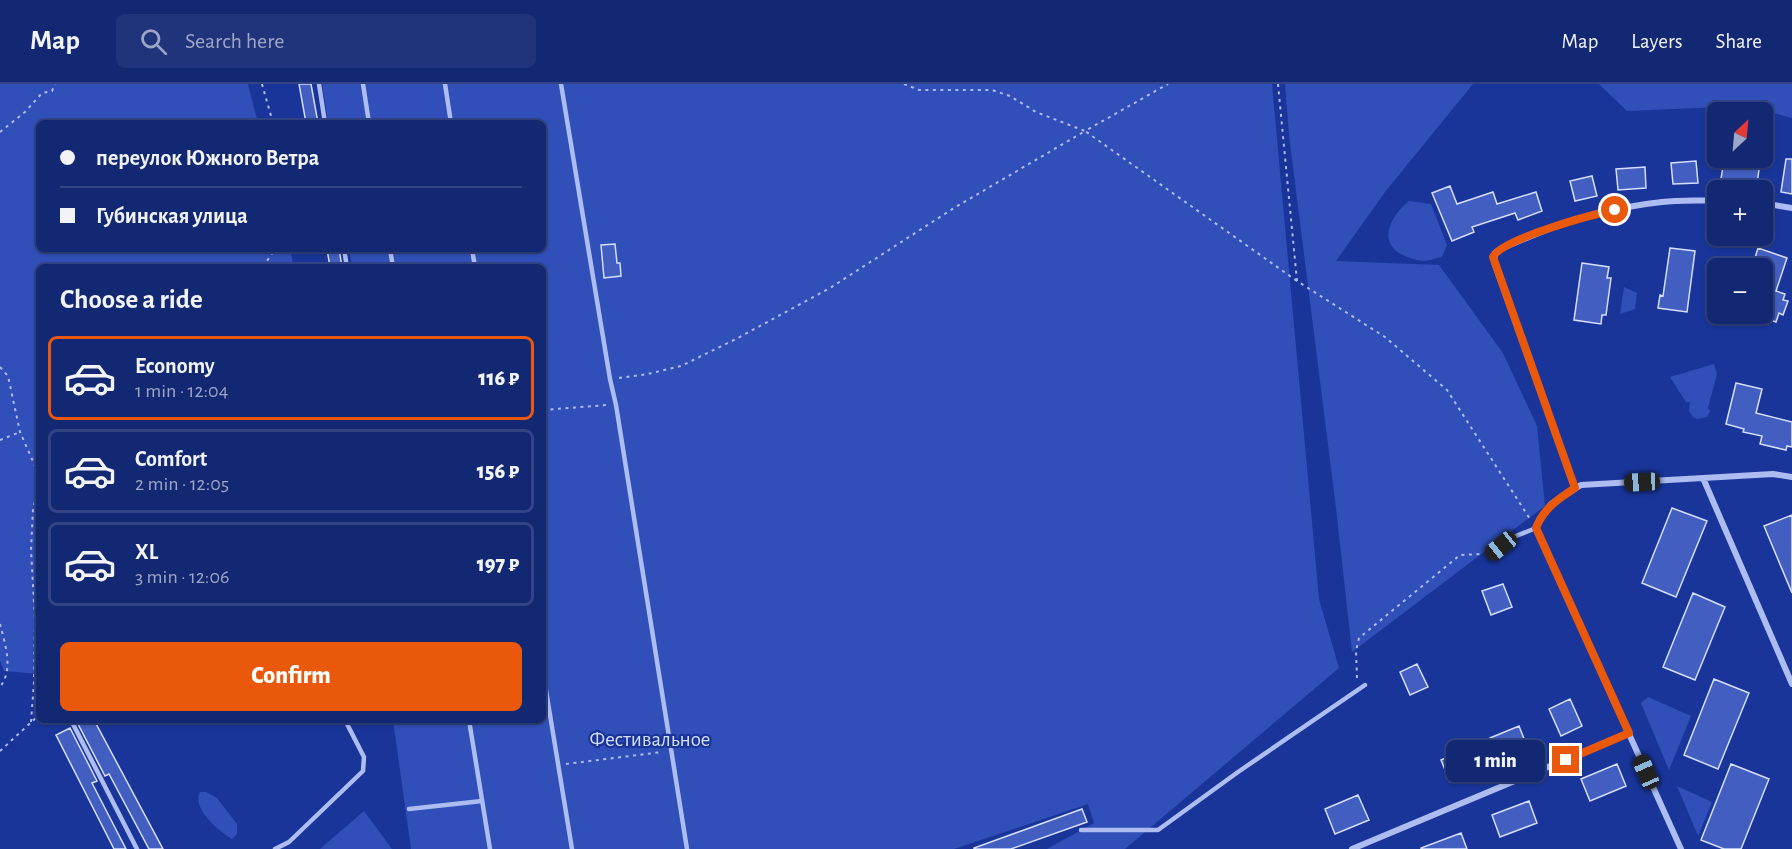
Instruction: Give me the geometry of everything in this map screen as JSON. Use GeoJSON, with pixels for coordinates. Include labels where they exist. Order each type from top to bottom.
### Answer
{"type":"FeatureCollection","features":[{"type":"Feature","properties":{"kind":"street"},"geometry":{"type":"LineString","coordinates":[[1575,488],[1494,262],[1494,253],[1529,236],[1598,213],[1662,202],[1707,200]]}},
{"type":"Feature","properties":{"kind":"street"},"geometry":{"type":"LineString","coordinates":[[1773,205],[1792,208]]}},
{"type":"Feature","properties":{"kind":"street"},"geometry":{"type":"LineString","coordinates":[[1682,849],[1536,528],[1540,518],[1551,504],[1581,485],[1773,474],[1792,477]]}},
{"type":"Feature","properties":{"kind":"street"},"geometry":{"type":"LineString","coordinates":[[1703,478],[1792,684]]}},
{"type":"Feature","properties":{"kind":"street"},"geometry":{"type":"LineString","coordinates":[[1352,849],[1629,733]]}},
{"type":"Feature","properties":{"kind":"lane"},"geometry":{"type":"LineString","coordinates":[[319,84],[325,120]]}},
{"type":"Feature","properties":{"kind":"lane"},"geometry":{"type":"LineString","coordinates":[[363,84],[369,120]]}},
{"type":"Feature","properties":{"kind":"lane"},"geometry":{"type":"LineString","coordinates":[[445,84],[451,120]]}},
{"type":"Feature","properties":{"kind":"lane"},"geometry":{"type":"LineString","coordinates":[[561,84],[616,405],[687,849]]}},
{"type":"Feature","properties":{"kind":"lane"},"geometry":{"type":"LineString","coordinates":[[1491,555],[1511,538],[1536,528]]}},
{"type":"Feature","properties":{"kind":"lane"},"geometry":{"type":"LineString","coordinates":[[1081,830],[1158,830],[1238,772],[1365,686]]}},
{"type":"Feature","properties":{"kind":"lane"},"geometry":{"type":"LineString","coordinates":[[546,689],[572,849]]}},
{"type":"Feature","properties":{"kind":"lane"},"geometry":{"type":"LineString","coordinates":[[275,849],[289,842],[363,771],[364,757],[347,723]]}},
{"type":"Feature","properties":{"kind":"lane"},"geometry":{"type":"LineString","coordinates":[[469,723],[490,849]]}},
{"type":"Feature","properties":{"kind":"lane"},"geometry":{"type":"LineString","coordinates":[[73,724],[137,849]]}},
{"type":"Feature","properties":{"kind":"lane"},"geometry":{"type":"LineString","coordinates":[[409,809],[482,801]]}},
{"type":"Feature","properties":{"kind":"path"},"geometry":{"type":"LineString","coordinates":[[0,132],[25,112],[42,93],[51,91],[55,84]]}},
{"type":"Feature","properties":{"kind":"path"},"geometry":{"type":"LineString","coordinates":[[262,84],[272,120]]}},
{"type":"Feature","properties":{"kind":"path"},"geometry":{"type":"LineString","coordinates":[[904,84],[919,90],[993,90],[1010,96],[1036,112],[1085,131],[1297,280],[1385,337],[1447,390],[1536,528]]}},
{"type":"Feature","properties":{"kind":"path"},"geometry":{"type":"LineString","coordinates":[[610,379],[648,374],[681,366],[736,339],[830,288],[954,208],[1167,84]]}},
{"type":"Feature","properties":{"kind":"path"},"geometry":{"type":"LineString","coordinates":[[1278,84],[1297,280]]}},
{"type":"Feature","properties":{"kind":"path"},"geometry":{"type":"LineString","coordinates":[[0,367],[8,376],[20,432],[36,468]]}},
{"type":"Feature","properties":{"kind":"path"},"geometry":{"type":"LineString","coordinates":[[546,410],[616,405]]}},
{"type":"Feature","properties":{"kind":"path"},"geometry":{"type":"LineString","coordinates":[[0,440],[20,432]]}},
{"type":"Feature","properties":{"kind":"path"},"geometry":{"type":"LineString","coordinates":[[31,722],[35,620],[30,550],[36,498]]}},
{"type":"Feature","properties":{"kind":"path"},"geometry":{"type":"LineString","coordinates":[[1358,690],[1356,651],[1359,638],[1460,555],[1477,553],[1491,555]]}},
{"type":"Feature","properties":{"kind":"path"},"geometry":{"type":"LineString","coordinates":[[0,624],[8,661],[3,684],[0,687]]}},
{"type":"Feature","properties":{"kind":"path"},"geometry":{"type":"LineString","coordinates":[[0,751],[36,718]]}},
{"type":"Feature","properties":{"kind":"path"},"geometry":{"type":"LineString","coordinates":[[559,765],[670,750]]}},
{"type":"Feature","properties":{"kind":"green space"},"geometry":{"type":"Polygon","coordinates":[[[0,84],[248,84],[257,120],[36,120],[36,252],[291,252],[293,264],[36,264],[36,674],[4,671],[0,661],[0,84]]]}},
{"type":"Feature","properties":{"kind":"green space","name":"Фестивальное"},"geometry":{"type":"Polygon","coordinates":[[[322,84],[1272,84],[1319,599],[1339,668],[1125,849],[1047,849],[1094,823],[1088,804],[954,849],[411,849],[393,723],[546,723],[546,264],[352,264],[350,252],[546,252],[546,120],[328,120],[322,84]]]}},
{"type":"Feature","properties":{"kind":"green space"},"geometry":{"type":"Polygon","coordinates":[[[1285,84],[1473,84],[1385,192],[1336,261],[1439,265],[1503,353],[1537,426],[1545,506],[1352,652],[1289,135],[1285,84]]]}},
{"type":"Feature","properties":{"kind":"green space"},"geometry":{"type":"Polygon","coordinates":[[[1599,84],[1792,84],[1792,118],[1773,113],[1773,102],[1707,102],[1707,108],[1627,111],[1599,84]]]}},
{"type":"Feature","properties":{"kind":"green space"},"geometry":{"type":"Polygon","coordinates":[[[1409,201],[1431,204],[1447,245],[1442,257],[1425,261],[1416,260],[1396,251],[1391,244],[1389,230],[1392,222],[1396,214],[1409,201]]]}},
{"type":"Feature","properties":{"kind":"green space"},"geometry":{"type":"Polygon","coordinates":[[[1624,287],[1637,293],[1635,309],[1620,314],[1624,287]]]}},
{"type":"Feature","properties":{"kind":"green space"},"geometry":{"type":"Polygon","coordinates":[[[1714,364],[1717,374],[1708,408],[1710,411],[1707,417],[1697,419],[1689,411],[1690,402],[1686,402],[1670,377],[1714,364]]]}},
{"type":"Feature","properties":{"kind":"green space"},"geometry":{"type":"Polygon","coordinates":[[[1648,697],[1691,716],[1669,770],[1641,703],[1648,697]]]}},
{"type":"Feature","properties":{"kind":"green space"},"geometry":{"type":"Polygon","coordinates":[[[1677,786],[1712,802],[1698,836],[1677,786]]]}},
{"type":"Feature","properties":{"kind":"green space"},"geometry":{"type":"Polygon","coordinates":[[[200,792],[206,792],[217,798],[237,824],[237,834],[232,839],[220,831],[203,812],[199,805],[200,792]]]}},
{"type":"Feature","properties":{"kind":"green space"},"geometry":{"type":"Polygon","coordinates":[[[364,811],[392,849],[320,849],[364,811]]]}},
{"type":"Feature","properties":{"kind":"building"},"geometry":{"type":"Polygon","coordinates":[[[299,84],[311,84],[317,120],[305,120],[299,84]]]}},
{"type":"Feature","properties":{"kind":"building"},"geometry":{"type":"Polygon","coordinates":[[[1786,159],[1792,159],[1792,194],[1781,192],[1786,159]]]}},
{"type":"Feature","properties":{"kind":"building"},"geometry":{"type":"Polygon","coordinates":[[[1696,161],[1698,183],[1673,184],[1671,163],[1696,161]]]}},
{"type":"Feature","properties":{"kind":"building"},"geometry":{"type":"Polygon","coordinates":[[[1645,167],[1646,188],[1618,190],[1616,169],[1645,167]]]}},
{"type":"Feature","properties":{"kind":"building"},"geometry":{"type":"Polygon","coordinates":[[[1723,168],[1759,169],[1758,180],[1721,180],[1723,168]]]}},
{"type":"Feature","properties":{"kind":"building"},"geometry":{"type":"Polygon","coordinates":[[[1592,176],[1597,196],[1575,201],[1570,181],[1592,176]]]}},
{"type":"Feature","properties":{"kind":"building"},"geometry":{"type":"Polygon","coordinates":[[[1450,186],[1457,204],[1493,192],[1497,204],[1536,192],[1542,211],[1518,220],[1515,213],[1472,227],[1474,232],[1452,241],[1432,193],[1450,186]]]}},
{"type":"Feature","properties":{"kind":"building"},"geometry":{"type":"Polygon","coordinates":[[[615,244],[621,276],[604,278],[601,245],[615,244]]]}},
{"type":"Feature","properties":{"kind":"building"},"geometry":{"type":"Polygon","coordinates":[[[1670,248],[1695,251],[1687,312],[1658,308],[1660,295],[1663,296],[1670,248]]]}},
{"type":"Feature","properties":{"kind":"building"},"geometry":{"type":"Polygon","coordinates":[[[1758,248],[1787,258],[1776,291],[1785,294],[1783,300],[1788,301],[1783,315],[1779,313],[1776,322],[1773,321],[1773,258],[1755,258],[1758,248]]]}},
{"type":"Feature","properties":{"kind":"building"},"geometry":{"type":"Polygon","coordinates":[[[328,252],[340,252],[342,264],[330,264],[328,252]]]}},
{"type":"Feature","properties":{"kind":"building"},"geometry":{"type":"Polygon","coordinates":[[[1582,263],[1609,267],[1607,278],[1611,278],[1606,315],[1602,315],[1601,324],[1574,320],[1582,263]]]}},
{"type":"Feature","properties":{"kind":"building"},"geometry":{"type":"Polygon","coordinates":[[[1736,383],[1762,389],[1756,413],[1792,422],[1792,447],[1787,446],[1786,450],[1760,444],[1762,436],[1743,432],[1744,429],[1726,424],[1736,383]]]}},
{"type":"Feature","properties":{"kind":"building"},"geometry":{"type":"Polygon","coordinates":[[[1672,508],[1707,521],[1676,597],[1642,583],[1672,508]]]}},
{"type":"Feature","properties":{"kind":"building"},"geometry":{"type":"Polygon","coordinates":[[[1792,515],[1792,593],[1764,526],[1792,515]]]}},
{"type":"Feature","properties":{"kind":"building"},"geometry":{"type":"Polygon","coordinates":[[[1503,584],[1512,607],[1491,615],[1482,591],[1503,584]]]}},
{"type":"Feature","properties":{"kind":"building"},"geometry":{"type":"Polygon","coordinates":[[[1693,593],[1725,607],[1695,680],[1663,667],[1693,593]]]}},
{"type":"Feature","properties":{"kind":"building"},"geometry":{"type":"Polygon","coordinates":[[[1417,664],[1428,687],[1410,695],[1400,672],[1417,664]]]}},
{"type":"Feature","properties":{"kind":"building"},"geometry":{"type":"Polygon","coordinates":[[[1714,679],[1749,693],[1718,769],[1684,755],[1714,679]]]}},
{"type":"Feature","properties":{"kind":"building"},"geometry":{"type":"Polygon","coordinates":[[[1570,699],[1582,726],[1561,736],[1549,709],[1570,699]]]}},
{"type":"Feature","properties":{"kind":"building"},"geometry":{"type":"Polygon","coordinates":[[[96,723],[163,849],[149,849],[109,774],[105,776],[78,724],[96,723]]]}},
{"type":"Feature","properties":{"kind":"building"},"geometry":{"type":"Polygon","coordinates":[[[1519,726],[1528,749],[1499,761],[1490,738],[1519,726]]]}},
{"type":"Feature","properties":{"kind":"building"},"geometry":{"type":"Polygon","coordinates":[[[70,728],[97,781],[92,783],[126,849],[114,849],[56,735],[70,728]]]}},
{"type":"Feature","properties":{"kind":"building"},"geometry":{"type":"Polygon","coordinates":[[[1470,748],[1479,770],[1450,782],[1441,760],[1470,748]]]}},
{"type":"Feature","properties":{"kind":"building"},"geometry":{"type":"Polygon","coordinates":[[[1617,764],[1626,786],[1590,801],[1581,779],[1617,764]]]}},
{"type":"Feature","properties":{"kind":"building"},"geometry":{"type":"Polygon","coordinates":[[[1731,764],[1769,779],[1741,849],[1724,849],[1701,840],[1731,764]]]}},
{"type":"Feature","properties":{"kind":"building"},"geometry":{"type":"Polygon","coordinates":[[[1358,795],[1369,820],[1335,834],[1325,809],[1358,795]]]}},
{"type":"Feature","properties":{"kind":"building"},"geometry":{"type":"Polygon","coordinates":[[[1529,801],[1537,823],[1500,837],[1492,815],[1529,801]]]}},
{"type":"Feature","properties":{"kind":"building"},"geometry":{"type":"Polygon","coordinates":[[[1082,809],[1087,822],[1011,849],[974,849],[974,848],[1082,809]]]}},
{"type":"Feature","properties":{"kind":"building"},"geometry":{"type":"Polygon","coordinates":[[[1461,833],[1467,849],[1421,849],[1421,848],[1461,833]]]}},
{"type":"Feature","properties":{"kind":"route"},"geometry":{"type":"LineString","coordinates":[[1566,760],[1629,733],[1536,528],[1545,510],[1575,488],[1493,257],[1494,253],[1499,250],[1529,236],[1598,213],[1615,210]]}}]}
